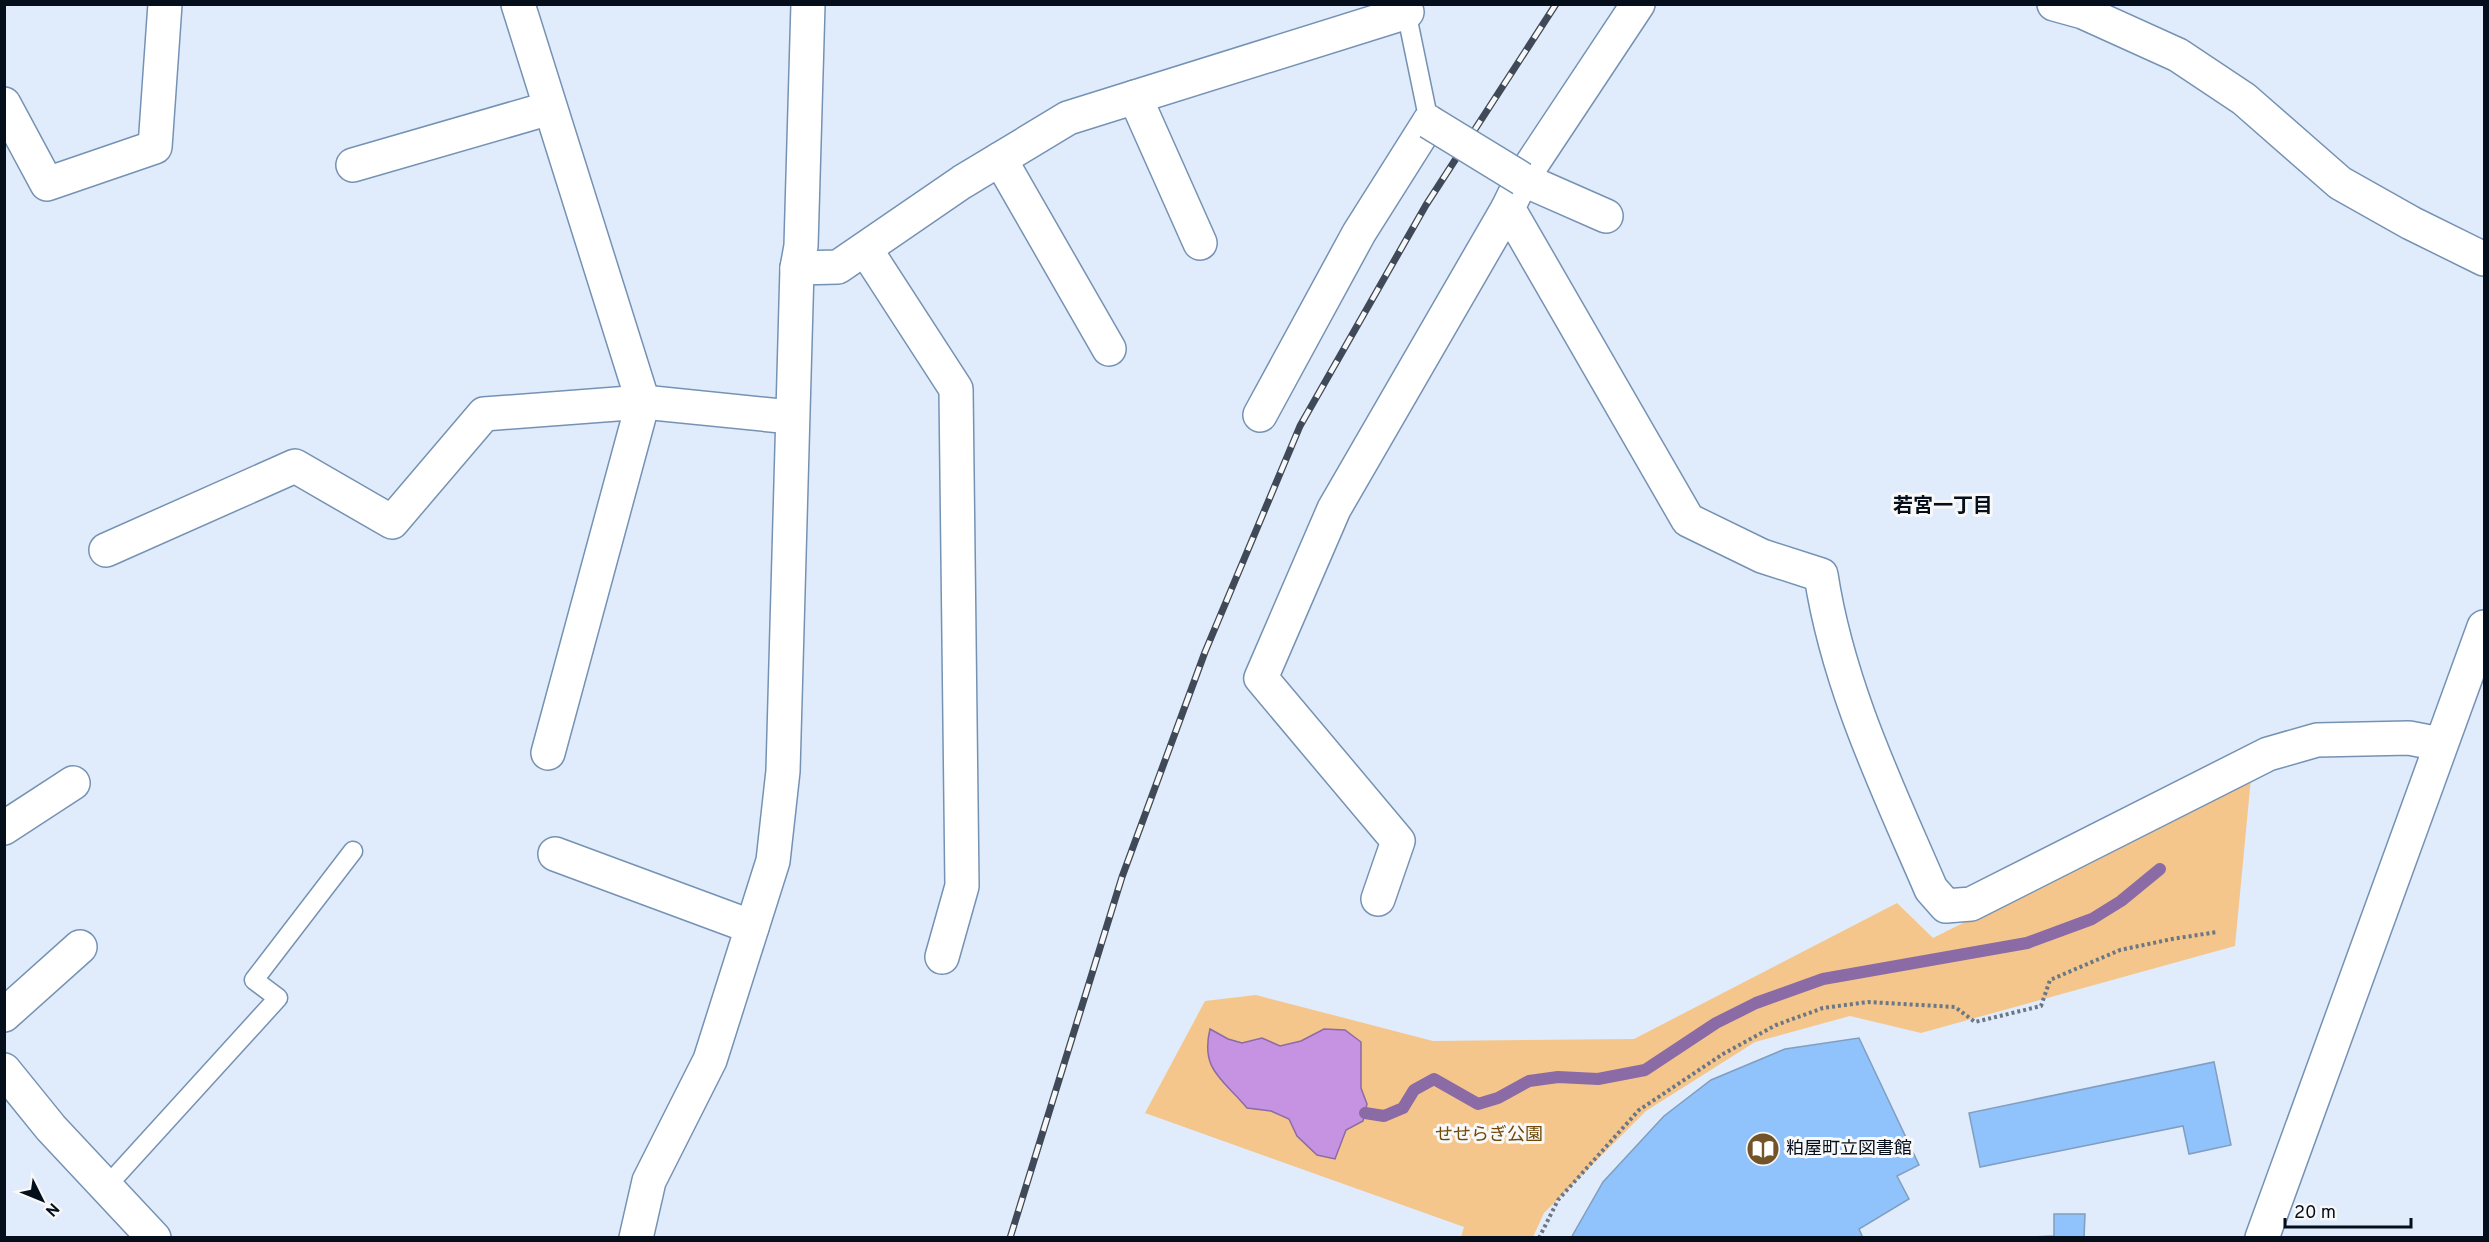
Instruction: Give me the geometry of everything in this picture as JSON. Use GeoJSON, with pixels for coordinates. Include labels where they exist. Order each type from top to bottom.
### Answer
{"type":"FeatureCollection","features":[{"type":"Feature","properties":{"kind":"street"},"geometry":{"type":"LineString","coordinates":[[4,104],[47,184],[155,147],[165,4]]}},
{"type":"Feature","properties":{"kind":"street"},"geometry":{"type":"LineString","coordinates":[[518,4],[643,402],[548,753]]}},
{"type":"Feature","properties":{"kind":"street"},"geometry":{"type":"LineString","coordinates":[[636,1238],[649,1181],[710,1060],[773,861],[783,771],[791,417],[801,246],[808,4]]}},
{"type":"Feature","properties":{"kind":"street"},"geometry":{"type":"LineString","coordinates":[[1378,899],[1398,841],[1261,678],[1334,509],[1508,208],[1522,179],[1638,4]]}},
{"type":"Feature","properties":{"kind":"street"},"geometry":{"type":"LineString","coordinates":[[2054,4],[2083,12],[2178,55],[2244,99],[2340,183],[2411,224],[2484,259]]}},
{"type":"Feature","properties":{"kind":"street"},"geometry":{"type":"LineString","coordinates":[[798,268],[838,267],[866,250],[962,182],[1068,118],[1406,8]]}},
{"type":"Feature","properties":{"kind":"street"},"geometry":{"type":"LineString","coordinates":[[1135,97],[1200,243]]}},
{"type":"Feature","properties":{"kind":"street"},"geometry":{"type":"LineString","coordinates":[[352,165],[550,108]]}},
{"type":"Feature","properties":{"kind":"street"},"geometry":{"type":"LineString","coordinates":[[1260,415],[1359,233],[1429,122],[1522,179],[1606,216]]}},
{"type":"Feature","properties":{"kind":"street"},"geometry":{"type":"LineString","coordinates":[[1000,159],[1109,349]]}},
{"type":"Feature","properties":{"kind":"street"},"geometry":{"type":"LineString","coordinates":[[1508,208],[1688,520],[1762,556],[1821,575],[1828,620],[1863,730],[1931,889],[1946,906],[1971,904],[2268,754],[2318,740],[2409,738],[2440,744]]}},
{"type":"Feature","properties":{"kind":"street"},"geometry":{"type":"LineString","coordinates":[[866,250],[956,388],[962,886],[942,957]]}},
{"type":"Feature","properties":{"kind":"street"},"geometry":{"type":"LineString","coordinates":[[106,550],[295,466],[392,522],[484,414],[643,402],[791,417]]}},
{"type":"Feature","properties":{"kind":"street"},"geometry":{"type":"LineString","coordinates":[[2262,1238],[2440,744],[2479,664],[2484,627]]}},
{"type":"Feature","properties":{"kind":"street"},"geometry":{"type":"LineString","coordinates":[[4,828],[73,783]]}},
{"type":"Feature","properties":{"kind":"street"},"geometry":{"type":"LineString","coordinates":[[555,854],[753,927]]}},
{"type":"Feature","properties":{"kind":"street"},"geometry":{"type":"LineString","coordinates":[[4,1015],[80,947]]}},
{"type":"Feature","properties":{"kind":"street"},"geometry":{"type":"LineString","coordinates":[[4,1070],[51,1128],[154,1238]]}},
{"type":"Feature","properties":{"kind":"lane"},"geometry":{"type":"LineString","coordinates":[[1406,8],[1429,122]]}},
{"type":"Feature","properties":{"kind":"lane"},"geometry":{"type":"LineString","coordinates":[[106,1187],[278,998],[254,980],[353,850]]}},
{"type":"Feature","properties":{"kind":"path"},"geometry":{"type":"LineString","coordinates":[[1539,1238],[1558,1200],[1639,1110],[1724,1054],[1776,1025],[1823,1008],[1868,1002],[1955,1007],[1975,1022],[1997,1018],[2041,1006],[2050,980],[2120,950],[2217,932]]}},
{"type":"Feature","properties":{"kind":"green space","name":"せせらぎ公園"},"geometry":{"type":"Polygon","coordinates":[[[2251,778],[2235,946],[1921,1033],[1850,1016],[1755,1042],[1646,1111],[1544,1213],[1533,1237],[1461,1237],[1464,1227],[1145,1113],[1205,1001],[1256,995],[1433,1041],[1634,1039],[1897,903],[1933,938],[2251,778]]]}},
{"type":"Feature","properties":{"kind":"shaded area"},"geometry":{"type":"Polygon","coordinates":[[[1210,1029],[1228,1039],[1242,1043],[1262,1038],[1280,1046],[1301,1041],[1324,1029],[1345,1030],[1361,1042],[1361,1088],[1367,1104],[1363,1121],[1346,1130],[1335,1159],[1317,1155],[1297,1136],[1289,1119],[1271,1111],[1247,1108],[1222,1081],[1211,1064],[1208,1055],[1210,1029]]]}},
{"type":"Feature","properties":{"kind":"building"},"geometry":{"type":"Polygon","coordinates":[[[1859,1038],[1919,1165],[1897,1176],[1909,1199],[1859,1229],[1863,1238],[1571,1238],[1603,1182],[1664,1116],[1711,1080],[1785,1049],[1859,1038]]]}},
{"type":"Feature","properties":{"kind":"building"},"geometry":{"type":"Polygon","coordinates":[[[2214,1062],[2231,1145],[2189,1154],[2183,1126],[1980,1167],[1969,1113],[2214,1062]]]}},
{"type":"Feature","properties":{"kind":"building"},"geometry":{"type":"Polygon","coordinates":[[[2054,1214],[2085,1214],[2084,1238],[2011,1238],[2054,1236],[2054,1214]]]}},
{"type":"Feature","properties":{"kind":"waterway"},"geometry":{"type":"LineString","coordinates":[[1365,1113],[1384,1116],[1403,1108],[1414,1090],[1434,1079],[1478,1104],[1498,1098],[1529,1081],[1558,1077],[1598,1079],[1645,1070],[1716,1023],[1756,1003],[1823,979],[2027,943],[2092,919],[2121,901],[2160,869]]}},
{"type":"Feature","properties":{"kind":"railway"},"geometry":{"type":"LineString","coordinates":[[1010,1238],[1122,877],[1205,652],[1300,426],[1426,205],[1556,4]]}},
{"type":"Feature","properties":{"kind":"place","name":"粕屋町立図書館"},"geometry":{"type":"Point","coordinates":[1763,1149]}},
{"type":"Feature","properties":{"kind":"district","name":"若宮一丁目"},"geometry":{"type":"Point","coordinates":[1943,507]}}]}
